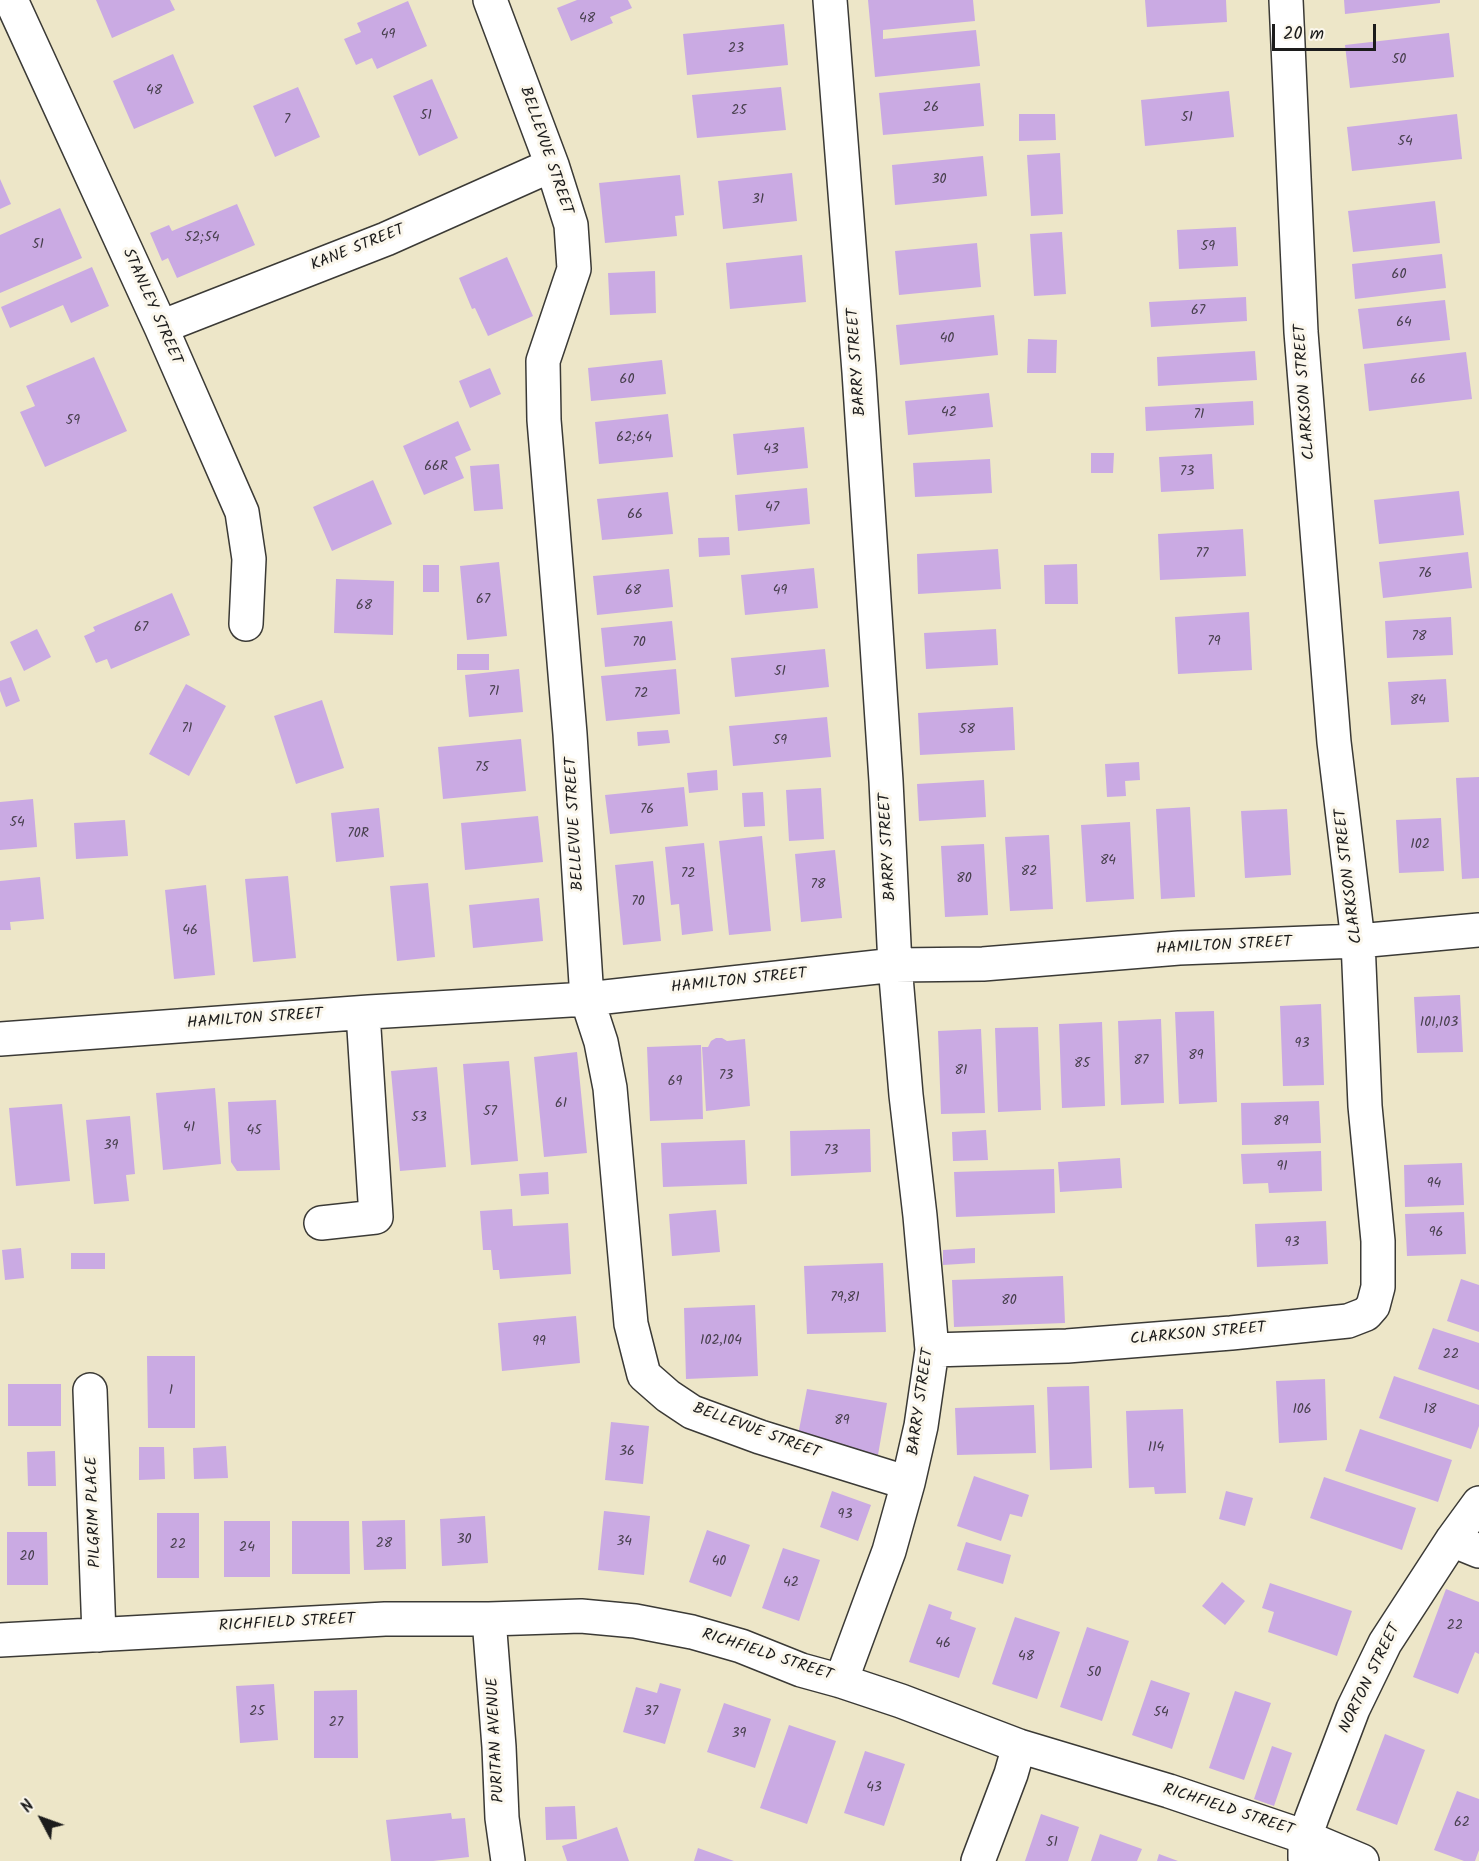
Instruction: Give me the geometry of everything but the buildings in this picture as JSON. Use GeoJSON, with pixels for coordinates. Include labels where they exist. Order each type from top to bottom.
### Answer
{"type":"FeatureCollection","features":[{"type":"Feature","properties":{"kind":"street","name":"STANLEY STREET"},"geometry":{"type":"LineString","coordinates":[[11,0],[161,327],[242,512],[249,559],[246,624]]}},
{"type":"Feature","properties":{"kind":"street","name":"BELLEVUE STREET"},"geometry":{"type":"LineString","coordinates":[[490,0],[552,165],[571,225],[574,269],[543,361],[544,420],[570,734],[586,999],[601,1042],[610,1088],[631,1324],[644,1375],[668,1396],[692,1412],[760,1437],[909,1483]]}},
{"type":"Feature","properties":{"kind":"street","name":"BARRY STREET"},"geometry":{"type":"LineString","coordinates":[[830,0],[860,372],[886,781],[895,965],[932,1350],[921,1426],[909,1483],[889,1551],[841,1681]]}},
{"type":"Feature","properties":{"kind":"street","name":"CLARKSON STREET"},"geometry":{"type":"LineString","coordinates":[[932,1350],[1067,1346],[1348,1321],[1366,1314],[1373,1306],[1378,1287],[1378,1241],[1365,1106],[1358,941],[1334,742],[1302,343],[1286,0]]}},
{"type":"Feature","properties":{"kind":"street","name":"KANE STREET"},"geometry":{"type":"LineString","coordinates":[[161,327],[386,239],[552,165]]}},
{"type":"Feature","properties":{"kind":"street","name":"HAMILTON STREET"},"geometry":{"type":"LineString","coordinates":[[0,1039],[586,999],[895,965],[983,964],[1179,948],[1358,941],[1479,930]]}},
{"type":"Feature","properties":{"kind":"street"},"geometry":{"type":"LineString","coordinates":[[321,1223],[376,1217],[363,1013]]}},
{"type":"Feature","properties":{"kind":"street","name":"PILGRIM PLACE"},"geometry":{"type":"LineString","coordinates":[[90,1390],[99,1635]]}},
{"type":"Feature","properties":{"kind":"street","name":"NORTON STREET"},"geometry":{"type":"LineString","coordinates":[[1305,1849],[1353,1709],[1385,1643],[1465,1545],[1479,1503]]}},
{"type":"Feature","properties":{"kind":"street","name":"RICHFIELD STREET"},"geometry":{"type":"LineString","coordinates":[[0,1640],[385,1619],[581,1616],[635,1621],[692,1632],[741,1646],[801,1670],[841,1681],[1019,1746],[1169,1791],[1305,1849],[1362,1861]]}},
{"type":"Feature","properties":{"kind":"street","name":"PURITAN AVENUE"},"geometry":{"type":"LineString","coordinates":[[489,1619],[499,1747],[501,1818],[508,1861]]}},
{"type":"Feature","properties":{"kind":"street"},"geometry":{"type":"LineString","coordinates":[[978,1861],[1011,1774],[1019,1746]]}}]}
